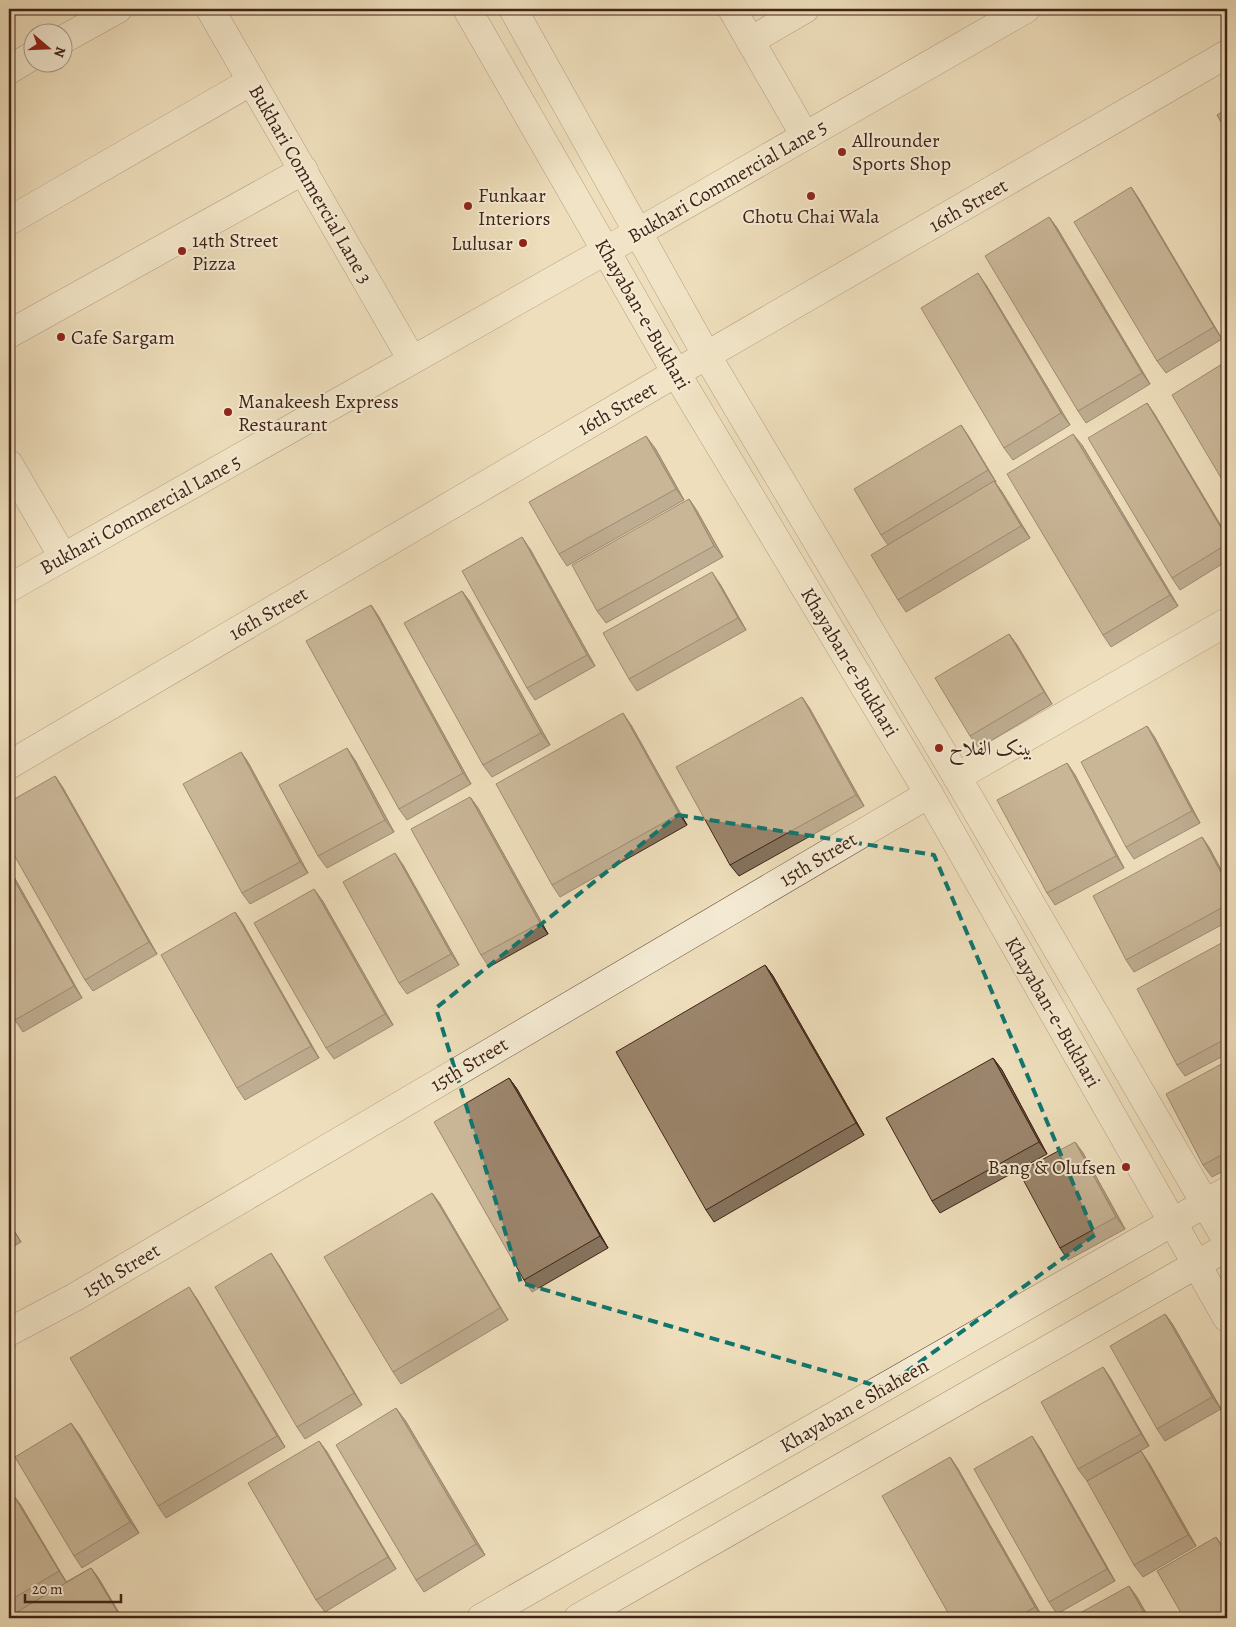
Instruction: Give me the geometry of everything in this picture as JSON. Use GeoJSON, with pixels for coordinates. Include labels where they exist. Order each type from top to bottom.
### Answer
{"type":"FeatureCollection","features":[{"type":"Feature","properties":{"kind":"street"},"geometry":{"type":"LineString","coordinates":[[72,34],[118,9]]}},
{"type":"Feature","properties":{"kind":"street","name":"Bukhari Commercial Lane 3"},"geometry":{"type":"LineString","coordinates":[[210,9],[412,360]]}},
{"type":"Feature","properties":{"kind":"street","name":"Khayaban-e-Bukhari"},"geometry":{"type":"LineString","coordinates":[[468,9],[676,373],[929,794],[1227,1318]]}},
{"type":"Feature","properties":{"kind":"street","name":"Khayaban-e-Bukhari"},"geometry":{"type":"LineString","coordinates":[[513,9],[706,356],[957,777],[1216,1197],[1227,1241]]}},
{"type":"Feature","properties":{"kind":"street"},"geometry":{"type":"LineString","coordinates":[[732,9],[804,136]]}},
{"type":"Feature","properties":{"kind":"street"},"geometry":{"type":"LineString","coordinates":[[750,41],[806,9]]}},
{"type":"Feature","properties":{"kind":"street","name":"Bukhari Commercial Lane 5"},"geometry":{"type":"LineString","coordinates":[[9,588],[607,250],[1026,9]]}},
{"type":"Feature","properties":{"kind":"street","name":"16th Street"},"geometry":{"type":"LineString","coordinates":[[9,765],[676,373],[1227,54]]}},
{"type":"Feature","properties":{"kind":"street"},"geometry":{"type":"LineString","coordinates":[[9,70],[22,62]]}},
{"type":"Feature","properties":{"kind":"street"},"geometry":{"type":"LineString","coordinates":[[9,221],[252,81]]}},
{"type":"Feature","properties":{"kind":"street"},"geometry":{"type":"LineString","coordinates":[[9,334],[304,170]]}},
{"type":"Feature","properties":{"kind":"street"},"geometry":{"type":"LineString","coordinates":[[9,464],[62,557]]}},
{"type":"Feature","properties":{"kind":"street"},"geometry":{"type":"LineString","coordinates":[[957,777],[1227,622]]}},
{"type":"Feature","properties":{"kind":"street","name":"15th Street"},"geometry":{"type":"LineString","coordinates":[[9,1332],[100,1282],[929,794]]}},
{"type":"Feature","properties":{"kind":"street","name":"Khayaban e Shaheen"},"geometry":{"type":"LineString","coordinates":[[481,1618],[1216,1197]]}},
{"type":"Feature","properties":{"kind":"street"},"geometry":{"type":"LineString","coordinates":[[578,1618],[1227,1247]]}},
{"type":"Feature","properties":{"kind":"highlighted area"},"geometry":{"type":"Polygon","coordinates":[[[678,815],[934,855],[1095,1235],[884,1388],[521,1283],[436,1008],[678,815]]]}},
{"type":"Feature","properties":{"kind":"building"},"geometry":{"type":"Polygon","coordinates":[[[1227,109],[1227,133],[1217,115],[1227,109]]]}},
{"type":"Feature","properties":{"kind":"building"},"geometry":{"type":"Polygon","coordinates":[[[1131,187],[1214,327],[1157,361],[1074,222],[1131,187]]]}},
{"type":"Feature","properties":{"kind":"building"},"geometry":{"type":"Polygon","coordinates":[[[1049,217],[1142,373],[1078,411],[985,256],[1049,217]]]}},
{"type":"Feature","properties":{"kind":"building"},"geometry":{"type":"Polygon","coordinates":[[[978,273],[1061,413],[1004,448],[921,308],[978,273]]]}},
{"type":"Feature","properties":{"kind":"building"},"geometry":{"type":"Polygon","coordinates":[[[1227,361],[1227,488],[1172,395],[1227,361]]]}},
{"type":"Feature","properties":{"kind":"building"},"geometry":{"type":"Polygon","coordinates":[[[1147,403],[1227,538],[1227,544],[1172,578],[1088,438],[1147,403]]]}},
{"type":"Feature","properties":{"kind":"building"},"geometry":{"type":"Polygon","coordinates":[[[961,425],[988,470],[881,535],[854,489],[961,425]]]}},
{"type":"Feature","properties":{"kind":"building"},"geometry":{"type":"Polygon","coordinates":[[[1073,434],[1170,595],[1103,635],[1007,474],[1073,434]]]}},
{"type":"Feature","properties":{"kind":"building"},"geometry":{"type":"Polygon","coordinates":[[[646,436],[676,489],[559,554],[529,502],[646,436]]]}},
{"type":"Feature","properties":{"kind":"building"},"geometry":{"type":"Polygon","coordinates":[[[994,481],[1021,526],[898,600],[871,555],[994,481]]]}},
{"type":"Feature","properties":{"kind":"building"},"geometry":{"type":"Polygon","coordinates":[[[689,499],[714,546],[597,611],[572,565],[689,499]]]}},
{"type":"Feature","properties":{"kind":"building"},"geometry":{"type":"Polygon","coordinates":[[[522,537],[587,655],[527,688],[462,571],[522,537]]]}},
{"type":"Feature","properties":{"kind":"building"},"geometry":{"type":"Polygon","coordinates":[[[712,572],[738,618],[629,679],[603,633],[712,572]]]}},
{"type":"Feature","properties":{"kind":"building"},"geometry":{"type":"Polygon","coordinates":[[[462,591],[541,733],[483,765],[404,623],[462,591]]]}},
{"type":"Feature","properties":{"kind":"building"},"geometry":{"type":"Polygon","coordinates":[[[371,605],[463,773],[399,809],[306,641],[371,605]]]}},
{"type":"Feature","properties":{"kind":"building"},"geometry":{"type":"Polygon","coordinates":[[[1009,634],[1044,692],[970,736],[935,678],[1009,634]]]}},
{"type":"Feature","properties":{"kind":"building"},"geometry":{"type":"Polygon","coordinates":[[[802,697],[856,795],[730,865],[676,767],[802,697]]]}},
{"type":"Feature","properties":{"kind":"building"},"geometry":{"type":"Polygon","coordinates":[[[623,713],[679,814],[552,885],[496,784],[623,713]]]}},
{"type":"Feature","properties":{"kind":"building"},"geometry":{"type":"Polygon","coordinates":[[[1147,726],[1192,811],[1126,847],[1081,762],[1147,726]]]}},
{"type":"Feature","properties":{"kind":"building"},"geometry":{"type":"Polygon","coordinates":[[[347,748],[385,820],[318,856],[279,785],[347,748]]]}},
{"type":"Feature","properties":{"kind":"building"},"geometry":{"type":"Polygon","coordinates":[[[241,752],[300,862],[242,893],[183,784],[241,752]]]}},
{"type":"Feature","properties":{"kind":"building"},"geometry":{"type":"Polygon","coordinates":[[[1067,763],[1116,856],[1047,893],[997,800],[1067,763]]]}},
{"type":"Feature","properties":{"kind":"building"},"geometry":{"type":"Polygon","coordinates":[[[55,776],[149,942],[85,980],[9,846],[9,802],[55,776]]]}},
{"type":"Feature","properties":{"kind":"building"},"geometry":{"type":"Polygon","coordinates":[[[470,797],[540,923],[481,955],[411,829],[470,797]]]}},
{"type":"Feature","properties":{"kind":"building"},"geometry":{"type":"Polygon","coordinates":[[[1202,837],[1227,884],[1227,905],[1126,960],[1093,896],[1202,837]]]}},
{"type":"Feature","properties":{"kind":"building"},"geometry":{"type":"Polygon","coordinates":[[[395,853],[451,954],[399,983],[343,882],[395,853]]]}},
{"type":"Feature","properties":{"kind":"building"},"geometry":{"type":"Polygon","coordinates":[[[9,871],[74,986],[15,1020],[9,1009],[9,871]]]}},
{"type":"Feature","properties":{"kind":"building"},"geometry":{"type":"Polygon","coordinates":[[[314,889],[385,1014],[326,1048],[254,923],[314,889]]]}},
{"type":"Feature","properties":{"kind":"building"},"geometry":{"type":"Polygon","coordinates":[[[235,912],[311,1046],[237,1088],[161,955],[235,912]]]}},
{"type":"Feature","properties":{"kind":"building"},"geometry":{"type":"Polygon","coordinates":[[[1227,940],[1227,1038],[1177,1065],[1137,989],[1227,940]]]}},
{"type":"Feature","properties":{"kind":"building"},"geometry":{"type":"Polygon","coordinates":[[[765,965],[856,1123],[706,1210],[616,1052],[765,965]]]}},
{"type":"Feature","properties":{"kind":"building"},"geometry":{"type":"Polygon","coordinates":[[[993,1058],[1039,1142],[932,1201],[886,1118],[993,1058]]]}},
{"type":"Feature","properties":{"kind":"building"},"geometry":{"type":"Polygon","coordinates":[[[1227,1061],[1227,1152],[1203,1165],[1166,1094],[1227,1061]]]}},
{"type":"Feature","properties":{"kind":"building"},"geometry":{"type":"Polygon","coordinates":[[[509,1078],[600,1236],[524,1280],[434,1122],[509,1078]]]}},
{"type":"Feature","properties":{"kind":"building"},"geometry":{"type":"Polygon","coordinates":[[[1075,1142],[1116,1217],[1060,1248],[1019,1172],[1075,1142]]]}},
{"type":"Feature","properties":{"kind":"building"},"geometry":{"type":"Polygon","coordinates":[[[432,1193],[500,1308],[393,1372],[324,1257],[432,1193]]]}},
{"type":"Feature","properties":{"kind":"building"},"geometry":{"type":"Polygon","coordinates":[[[271,1253],[354,1393],[297,1427],[215,1287],[271,1253]]]}},
{"type":"Feature","properties":{"kind":"building"},"geometry":{"type":"Polygon","coordinates":[[[189,1287],[277,1436],[158,1506],[70,1358],[189,1287]]]}},
{"type":"Feature","properties":{"kind":"building"},"geometry":{"type":"Polygon","coordinates":[[[1165,1314],[1212,1397],[1157,1429],[1110,1346],[1165,1314]]]}},
{"type":"Feature","properties":{"kind":"building"},"geometry":{"type":"Polygon","coordinates":[[[1103,1367],[1141,1434],[1078,1469],[1041,1402],[1103,1367]]]}},
{"type":"Feature","properties":{"kind":"building"},"geometry":{"type":"Polygon","coordinates":[[[396,1408],[476,1544],[416,1580],[336,1445],[396,1408]]]}},
{"type":"Feature","properties":{"kind":"building"},"geometry":{"type":"Polygon","coordinates":[[[71,1423],[130,1522],[74,1556],[15,1457],[71,1423]]]}},
{"type":"Feature","properties":{"kind":"building"},"geometry":{"type":"Polygon","coordinates":[[[1032,1436],[1107,1569],[1049,1602],[974,1469],[1032,1436]]]}},
{"type":"Feature","properties":{"kind":"building"},"geometry":{"type":"Polygon","coordinates":[[[319,1441],[388,1557],[316,1600],[248,1483],[319,1441]]]}},
{"type":"Feature","properties":{"kind":"building"},"geometry":{"type":"Polygon","coordinates":[[[1141,1451],[1188,1535],[1134,1565],[1087,1481],[1141,1451]]]}},
{"type":"Feature","properties":{"kind":"building"},"geometry":{"type":"Polygon","coordinates":[[[950,1457],[1035,1607],[1016,1618],[951,1618],[882,1496],[950,1457]]]}},
{"type":"Feature","properties":{"kind":"building"},"geometry":{"type":"Polygon","coordinates":[[[12,1493],[59,1571],[9,1601],[9,1494],[12,1493]]]}},
{"type":"Feature","properties":{"kind":"building"},"geometry":{"type":"Polygon","coordinates":[[[1216,1537],[1227,1556],[1227,1618],[1184,1618],[1157,1571],[1216,1537]]]}},
{"type":"Feature","properties":{"kind":"building"},"geometry":{"type":"Polygon","coordinates":[[[91,1568],[118,1613],[108,1618],[21,1618],[17,1612],[91,1568]]]}},
{"type":"Feature","properties":{"kind":"building"},"geometry":{"type":"Polygon","coordinates":[[[1129,1586],[1147,1618],[1071,1618],[1129,1586]]]}},
{"type":"Feature","properties":{"kind":"place","name":"Allrounder Sports Shop"},"geometry":{"type":"Point","coordinates":[842,152]}},
{"type":"Feature","properties":{"kind":"place","name":"Chotu Chai Wala"},"geometry":{"type":"Point","coordinates":[811,196]}},
{"type":"Feature","properties":{"kind":"place","name":"Funkaar Interiors"},"geometry":{"type":"Point","coordinates":[468,206]}},
{"type":"Feature","properties":{"kind":"place","name":"Lulusar"},"geometry":{"type":"Point","coordinates":[523,243]}},
{"type":"Feature","properties":{"kind":"place","name":"14th Street Pizza"},"geometry":{"type":"Point","coordinates":[182,251]}},
{"type":"Feature","properties":{"kind":"place","name":"Cafe Sargam"},"geometry":{"type":"Point","coordinates":[61,337]}},
{"type":"Feature","properties":{"kind":"place","name":"Manakeesh Express Restaurant"},"geometry":{"type":"Point","coordinates":[228,412]}},
{"type":"Feature","properties":{"kind":"place","name":"بینک الفلاح"},"geometry":{"type":"Point","coordinates":[939,748]}},
{"type":"Feature","properties":{"kind":"place","name":"Bang & Olufsen"},"geometry":{"type":"Point","coordinates":[1126,1167]}}]}
